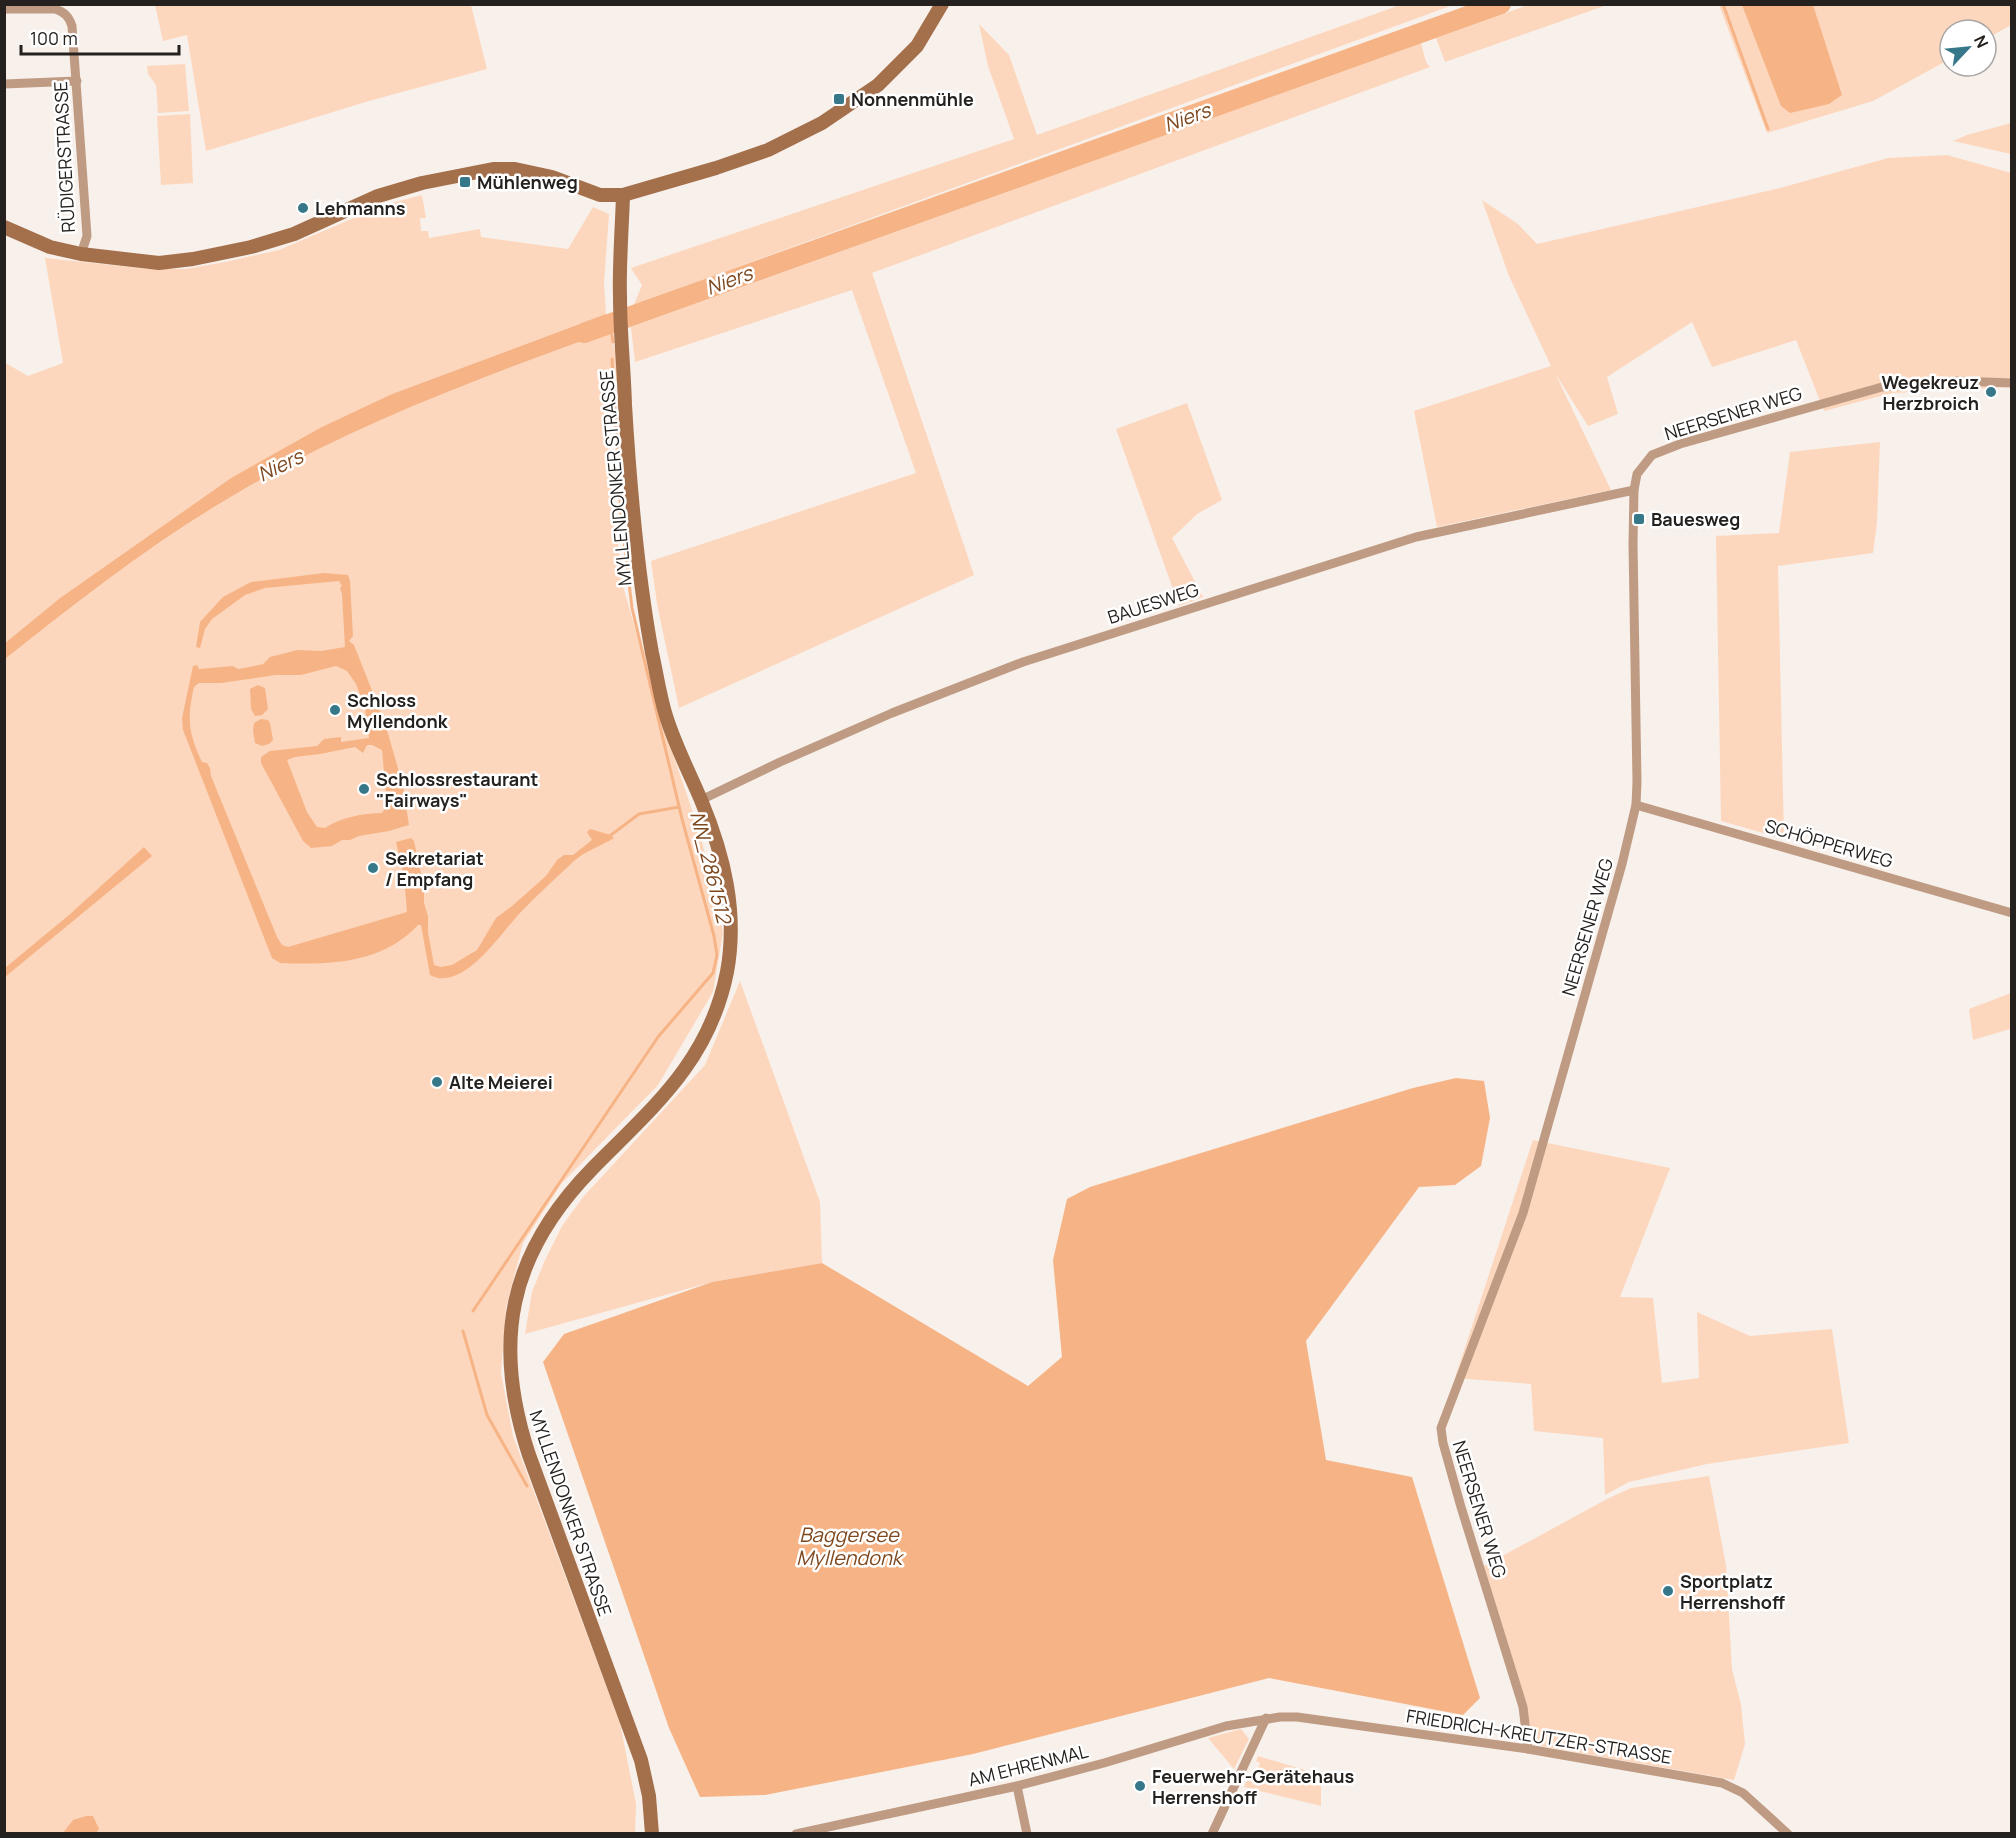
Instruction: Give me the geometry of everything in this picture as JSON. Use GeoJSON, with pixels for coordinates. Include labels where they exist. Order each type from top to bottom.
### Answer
{"type":"FeatureCollection","features":[{"type":"Feature","properties":{"kind":"street"},"geometry":{"type":"LineString","coordinates":[[4,227],[50,247],[81,254],[159,262],[193,259],[251,247],[294,234],[367,201],[422,183],[493,169],[515,169],[552,177],[600,195],[623,195],[768,150],[822,123],[878,85],[917,46],[942,4]]}},
{"type":"Feature","properties":{"kind":"street","name":"RÜDIGERSTRASSE"},"geometry":{"type":"LineString","coordinates":[[4,9],[55,9],[63,11],[72,26],[87,236],[81,254]]}},
{"type":"Feature","properties":{"kind":"street"},"geometry":{"type":"LineString","coordinates":[[4,84],[77,81]]}},
{"type":"Feature","properties":{"kind":"street","name":"MYLLENDONKER STRASSE"},"geometry":{"type":"LineString","coordinates":[[623,195],[620,310],[630,485],[642,598],[665,713],[716,837],[725,870],[731,921],[728,968],[714,1016],[694,1055],[671,1089],[580,1182],[550,1220],[522,1278],[515,1303],[510,1342],[512,1394],[521,1430],[641,1760],[649,1796],[652,1833]]}},
{"type":"Feature","properties":{"kind":"street","name":"NEERSENER WEG"},"geometry":{"type":"LineString","coordinates":[[1528,1749],[1523,1707],[1461,1507],[1441,1428],[1523,1213],[1611,904],[1636,805],[1634,490],[1637,474],[1652,455],[1680,444],[1882,387],[1958,381],[2012,383]]}},
{"type":"Feature","properties":{"kind":"street","name":"BAUESWEG"},"geometry":{"type":"LineString","coordinates":[[701,800],[780,762],[892,713],[1023,662],[1416,537],[1634,490]]}},
{"type":"Feature","properties":{"kind":"street","name":"SCHÖPPERWEG"},"geometry":{"type":"LineString","coordinates":[[1636,805],[2012,914]]}},
{"type":"Feature","properties":{"kind":"street","name":"FRIEDRICH-KREUTZER-STRASSE"},"geometry":{"type":"LineString","coordinates":[[1266,1718],[1297,1717],[1528,1749],[1722,1783],[1743,1793],[1788,1833]]}},
{"type":"Feature","properties":{"kind":"street"},"geometry":{"type":"LineString","coordinates":[[1212,1833],[1266,1718]]}},
{"type":"Feature","properties":{"kind":"street","name":"AM EHRENMAL"},"geometry":{"type":"LineString","coordinates":[[801,1833],[1017,1786],[1104,1763],[1205,1732],[1266,1718]]}},
{"type":"Feature","properties":{"kind":"street"},"geometry":{"type":"LineString","coordinates":[[1017,1786],[1027,1833]]}},
{"type":"Feature","properties":{"kind":"shaded area"},"geometry":{"type":"Polygon","coordinates":[[[1403,4],[1453,5],[653,298],[644,307],[633,307],[642,285],[631,268],[1014,139],[988,66],[979,24],[1009,55],[1037,135],[1403,4]]]}},
{"type":"Feature","properties":{"kind":"shaded area"},"geometry":{"type":"Polygon","coordinates":[[[1531,4],[1607,5],[1445,62],[1436,38],[1531,4]]]}},
{"type":"Feature","properties":{"kind":"shaded area"},"geometry":{"type":"Polygon","coordinates":[[[155,5],[471,5],[487,69],[369,101],[206,151],[187,35],[163,41],[155,5]]]}},
{"type":"Feature","properties":{"kind":"shaded area"},"geometry":{"type":"Polygon","coordinates":[[[1719,5],[2011,5],[2011,25],[1998,32],[1998,18],[1938,18],[1938,66],[1873,101],[1767,133],[1719,5]]]}},
{"type":"Feature","properties":{"kind":"shaded area"},"geometry":{"type":"Polygon","coordinates":[[[1421,43],[1426,62],[1430,67],[872,273],[974,575],[679,708],[657,604],[651,561],[916,473],[852,290],[635,362],[631,327],[1421,43]]]}},
{"type":"Feature","properties":{"kind":"shaded area"},"geometry":{"type":"Polygon","coordinates":[[[185,64],[189,111],[158,113],[156,85],[148,74],[147,66],[185,64]]]}},
{"type":"Feature","properties":{"kind":"shaded area"},"geometry":{"type":"Polygon","coordinates":[[[190,114],[193,183],[161,185],[157,116],[190,114]]]}},
{"type":"Feature","properties":{"kind":"shaded area"},"geometry":{"type":"Polygon","coordinates":[[[2011,123],[2011,154],[1953,141],[1967,135],[2011,123]]]}},
{"type":"Feature","properties":{"kind":"shaded area"},"geometry":{"type":"Polygon","coordinates":[[[1947,155],[2011,173],[2011,387],[1892,393],[1824,411],[1796,340],[1712,367],[1692,322],[1607,377],[1618,414],[1588,426],[1555,373],[1611,490],[1437,527],[1414,411],[1551,366],[1509,276],[1482,200],[1518,224],[1537,244],[1780,188],[1888,158],[1947,155]]]}},
{"type":"Feature","properties":{"kind":"shaded area"},"geometry":{"type":"Polygon","coordinates":[[[422,195],[426,218],[420,218],[421,231],[428,231],[429,238],[480,229],[481,237],[568,249],[593,207],[609,214],[604,282],[606,314],[392,394],[231,478],[60,598],[5,643],[4,362],[28,376],[63,363],[45,258],[149,269],[185,269],[279,250],[384,205],[422,195]]]}},
{"type":"Feature","properties":{"kind":"shaded area"},"geometry":{"type":"Polygon","coordinates":[[[609,331],[617,357],[620,379],[603,387],[622,583],[663,725],[700,833],[723,932],[713,992],[658,1085],[561,1184],[523,1243],[506,1307],[501,1373],[513,1436],[620,1723],[636,1804],[635,1833],[5,1834],[5,659],[145,553],[204,513],[279,470],[324,446],[417,404],[609,331]]]}},
{"type":"Feature","properties":{"kind":"shaded area"},"geometry":{"type":"Polygon","coordinates":[[[1187,403],[1222,500],[1197,514],[1172,538],[1203,597],[1179,606],[1116,429],[1187,403]]]}},
{"type":"Feature","properties":{"kind":"shaded area"},"geometry":{"type":"Polygon","coordinates":[[[1880,442],[1877,522],[1873,553],[1778,566],[1784,839],[1721,821],[1716,536],[1779,533],[1790,452],[1880,442]]]}},
{"type":"Feature","properties":{"kind":"shaded area"},"geometry":{"type":"Polygon","coordinates":[[[740,981],[820,1202],[822,1263],[712,1282],[525,1334],[532,1292],[562,1226],[584,1196],[705,1065],[740,981]]]}},
{"type":"Feature","properties":{"kind":"shaded area"},"geometry":{"type":"Polygon","coordinates":[[[2011,993],[2011,1039],[2010,1029],[1973,1040],[1969,1009],[2011,993]]]}},
{"type":"Feature","properties":{"kind":"shaded area"},"geometry":{"type":"Polygon","coordinates":[[[1533,1140],[1670,1168],[1620,1297],[1653,1298],[1662,1383],[1699,1378],[1697,1312],[1750,1336],[1832,1329],[1849,1443],[1707,1464],[1629,1482],[1605,1495],[1603,1438],[1534,1431],[1531,1384],[1455,1378],[1533,1140]]]}},
{"type":"Feature","properties":{"kind":"shaded area"},"geometry":{"type":"Polygon","coordinates":[[[1709,1476],[1726,1565],[1732,1669],[1741,1705],[1745,1744],[1734,1780],[1541,1746],[1533,1736],[1484,1566],[1631,1488],[1709,1476]]]}},
{"type":"Feature","properties":{"kind":"shaded area"},"geometry":{"type":"Polygon","coordinates":[[[1241,1729],[1249,1739],[1234,1769],[1208,1738],[1241,1729]]]}},
{"type":"Feature","properties":{"kind":"shaded area"},"geometry":{"type":"Polygon","coordinates":[[[1258,1756],[1321,1775],[1321,1806],[1244,1787],[1250,1774],[1255,1776],[1260,1763],[1256,1761],[1258,1756]]]}},
{"type":"Feature","properties":{"kind":"water"},"geometry":{"type":"Polygon","coordinates":[[[1742,5],[1813,5],[1842,95],[1829,104],[1790,113],[1781,106],[1742,5]]]}},
{"type":"Feature","properties":{"kind":"water"},"geometry":{"type":"Polygon","coordinates":[[[606,314],[609,331],[417,404],[324,446],[234,495],[145,553],[5,659],[5,643],[60,598],[231,478],[320,428],[392,394],[606,314]]]}},
{"type":"Feature","properties":{"kind":"water"},"geometry":{"type":"Polygon","coordinates":[[[324,573],[348,575],[353,636],[349,641],[354,645],[385,723],[403,786],[409,825],[342,840],[332,846],[311,848],[303,841],[261,763],[261,757],[270,751],[317,746],[324,739],[341,737],[341,742],[369,738],[365,708],[356,684],[347,671],[336,666],[301,675],[276,675],[221,683],[199,683],[194,687],[190,708],[191,734],[202,762],[207,763],[210,768],[211,776],[282,945],[288,947],[407,912],[404,877],[396,842],[411,838],[414,841],[424,887],[424,903],[428,916],[428,932],[434,965],[441,967],[452,965],[477,950],[496,918],[546,876],[557,860],[564,855],[573,855],[592,840],[587,832],[590,829],[614,838],[578,857],[526,906],[480,958],[468,969],[455,976],[443,978],[430,975],[421,925],[388,948],[354,959],[299,964],[280,963],[272,958],[183,730],[182,718],[193,666],[197,665],[199,669],[233,666],[238,669],[263,664],[270,657],[297,650],[321,651],[345,647],[340,588],[342,586],[339,581],[265,588],[245,595],[212,619],[205,629],[200,648],[196,647],[200,622],[223,597],[251,582],[324,573]],[[367,745],[363,753],[355,747],[287,760],[307,812],[317,827],[325,828],[337,821],[352,817],[382,813],[387,805],[382,750],[367,745]]]}},
{"type":"Feature","properties":{"kind":"water"},"geometry":{"type":"Polygon","coordinates":[[[258,685],[265,688],[268,709],[262,715],[255,716],[251,709],[250,689],[258,685]]]}},
{"type":"Feature","properties":{"kind":"water"},"geometry":{"type":"Polygon","coordinates":[[[261,719],[268,720],[270,723],[273,740],[262,746],[255,743],[253,731],[254,723],[261,719]]]}},
{"type":"Feature","properties":{"kind":"water"},"geometry":{"type":"Polygon","coordinates":[[[144,847],[152,856],[5,977],[5,968],[69,915],[144,847]]]}},
{"type":"Feature","properties":{"kind":"water","name":"Baggersee Myllendonk"},"geometry":{"type":"Polygon","coordinates":[[[1456,1078],[1484,1081],[1490,1118],[1481,1166],[1455,1185],[1419,1187],[1306,1341],[1326,1460],[1412,1477],[1480,1698],[1463,1715],[1269,1678],[973,1754],[765,1795],[700,1797],[669,1728],[543,1362],[564,1334],[712,1282],[822,1263],[1028,1386],[1062,1357],[1053,1260],[1067,1199],[1090,1187],[1413,1088],[1456,1078]]]}},
{"type":"Feature","properties":{"kind":"water"},"geometry":{"type":"Polygon","coordinates":[[[93,1816],[99,1829],[96,1833],[63,1833],[73,1820],[93,1816]]]}},
{"type":"Feature","properties":{"kind":"waterway","name":"Niers"},"geometry":{"type":"LineString","coordinates":[[584,333],[1501,4]]}},
{"type":"Feature","properties":{"kind":"waterway"},"geometry":{"type":"LineString","coordinates":[[1723,4],[1768,129]]}},
{"type":"Feature","properties":{"kind":"waterway","name":"NN_2861512"},"geometry":{"type":"LineString","coordinates":[[610,323],[613,342]]}},
{"type":"Feature","properties":{"kind":"waterway","name":"NN_2861512"},"geometry":{"type":"LineString","coordinates":[[473,1311],[658,1037],[713,973],[717,955],[632,608],[621,515],[612,359]]}},
{"type":"Feature","properties":{"kind":"waterway"},"geometry":{"type":"LineString","coordinates":[[611,835],[639,814],[679,807]]}},
{"type":"Feature","properties":{"kind":"waterway","name":"NN_2861512"},"geometry":{"type":"LineString","coordinates":[[463,1331],[487,1415],[527,1486]]}},
{"type":"Feature","properties":{"kind":"place","name":"Nonnenmühle"},"geometry":{"type":"Point","coordinates":[839,99]}},
{"type":"Feature","properties":{"kind":"place","name":"Mühlenweg"},"geometry":{"type":"Point","coordinates":[465,182]}},
{"type":"Feature","properties":{"kind":"place","name":"Lehmanns"},"geometry":{"type":"Point","coordinates":[303,208]}},
{"type":"Feature","properties":{"kind":"place","name":"Wegekreuz Herzbroich"},"geometry":{"type":"Point","coordinates":[1991,392]}},
{"type":"Feature","properties":{"kind":"place","name":"Bauesweg"},"geometry":{"type":"Point","coordinates":[1639,519]}},
{"type":"Feature","properties":{"kind":"place","name":"Schloss Myllendonk"},"geometry":{"type":"Point","coordinates":[335,710]}},
{"type":"Feature","properties":{"kind":"place","name":"Schlossrestaurant \"Fairways\""},"geometry":{"type":"Point","coordinates":[364,789]}},
{"type":"Feature","properties":{"kind":"place","name":"Sekretariat / Empfang"},"geometry":{"type":"Point","coordinates":[373,868]}},
{"type":"Feature","properties":{"kind":"place","name":"Alte Meierei"},"geometry":{"type":"Point","coordinates":[437,1082]}},
{"type":"Feature","properties":{"kind":"place","name":"Sportplatz Herrenshoff"},"geometry":{"type":"Point","coordinates":[1668,1591]}},
{"type":"Feature","properties":{"kind":"place","name":"Feuerwehr-Gerätehaus Herrenshoff"},"geometry":{"type":"Point","coordinates":[1140,1786]}}]}
